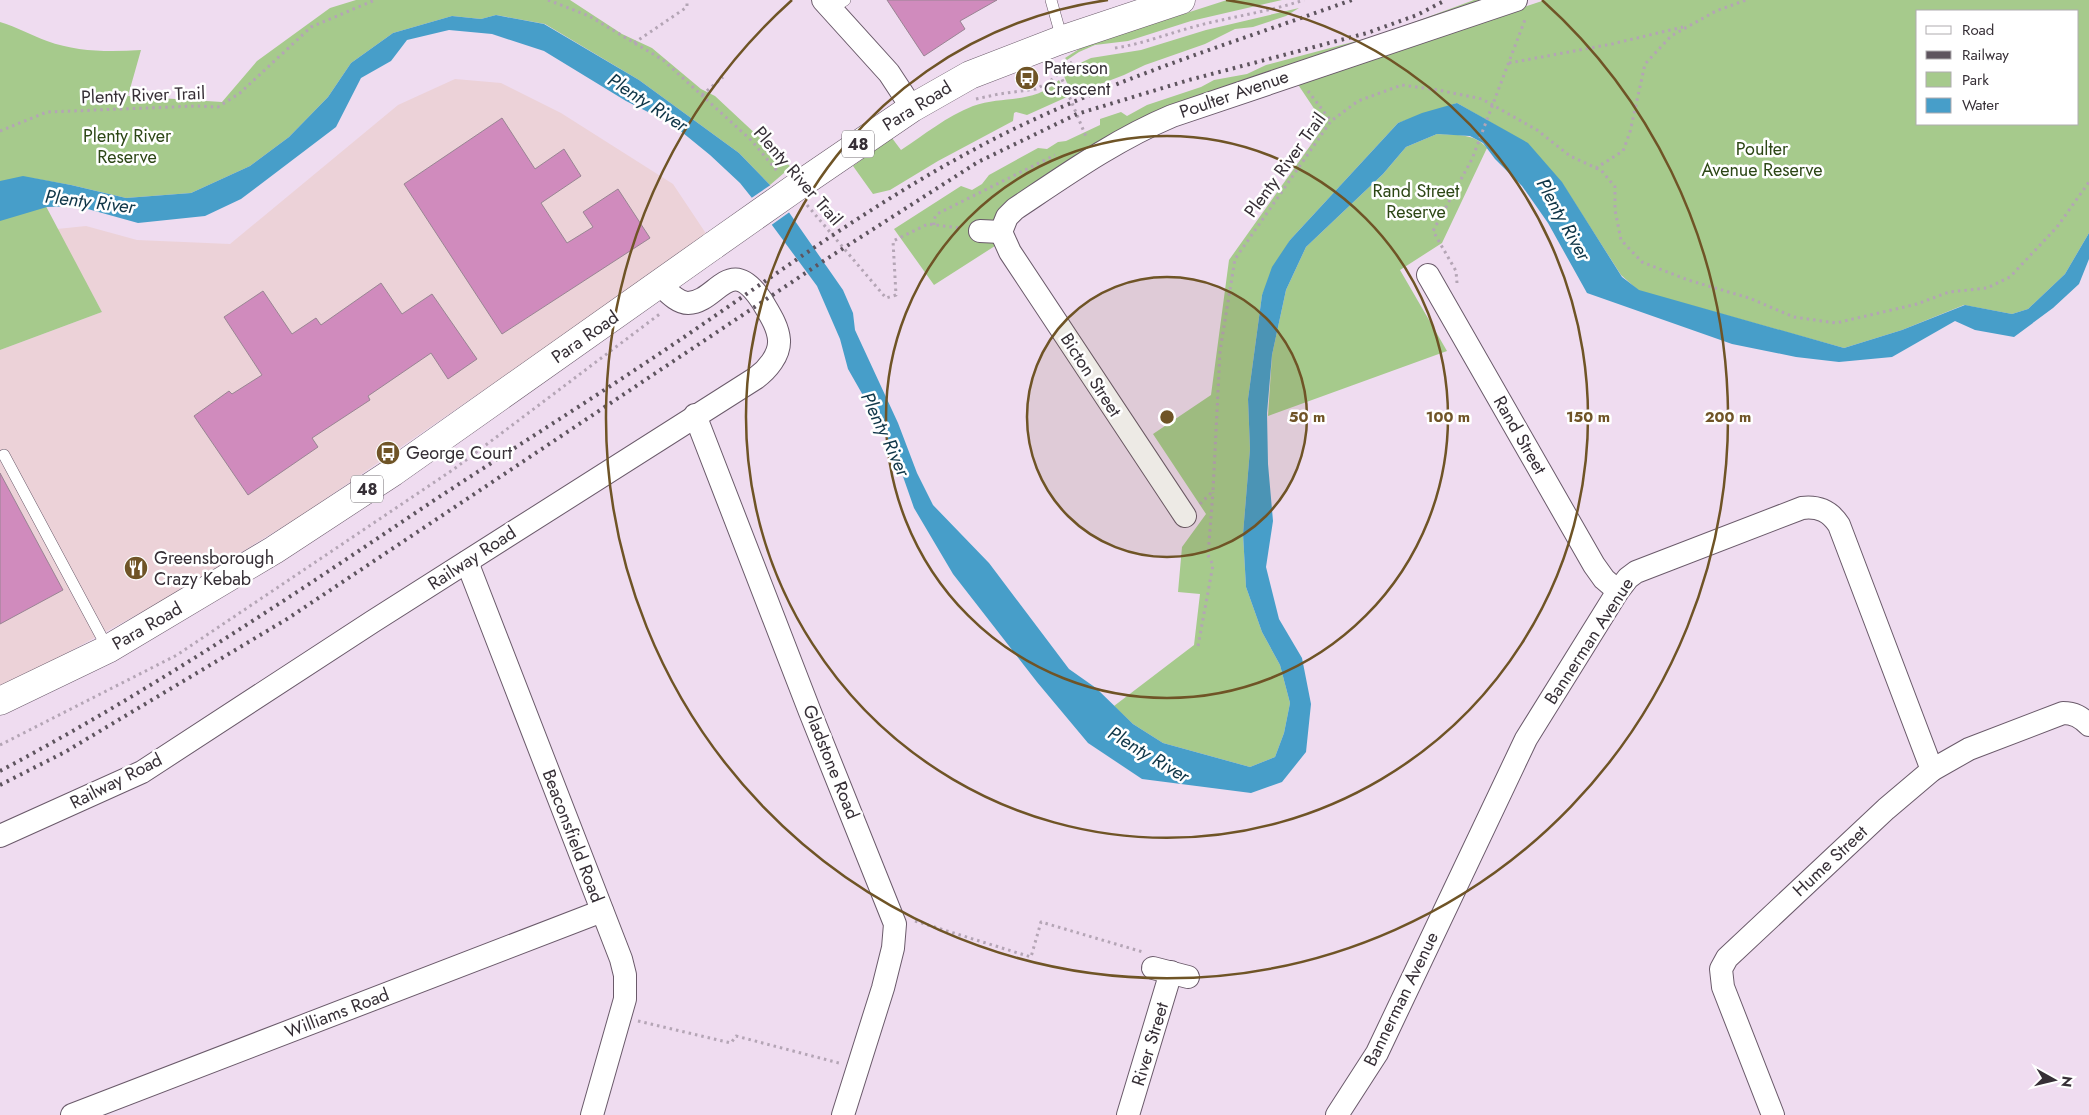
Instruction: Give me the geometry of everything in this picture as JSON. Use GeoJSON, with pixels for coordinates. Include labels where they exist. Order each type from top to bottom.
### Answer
{"type":"FeatureCollection","features":[{"type":"Feature","properties":{"kind":"main road","name":"Para Road"},"geometry":{"type":"LineString","coordinates":[[0,701],[108,648],[249,566],[327,516],[669,292],[714,246],[797,186],[912,108],[970,75],[1070,49],[1181,0]]}},
{"type":"Feature","properties":{"kind":"street"},"geometry":{"type":"LineString","coordinates":[[833,3],[889,73],[912,108]]}},
{"type":"Feature","properties":{"kind":"street","name":"Poulter Avenue"},"geometry":{"type":"LineString","coordinates":[[991,231],[1015,209],[1117,142],[1172,116],[1295,74],[1522,4]]}},
{"type":"Feature","properties":{"kind":"street","name":"Bicton Street"},"geometry":{"type":"LineString","coordinates":[[991,231],[1015,260],[1185,516]]}},
{"type":"Feature","properties":{"kind":"street","name":"Rand Street"},"geometry":{"type":"LineString","coordinates":[[1428,275],[1594,565],[1604,579],[1618,590]]}},
{"type":"Feature","properties":{"kind":"street","name":"Railway Road"},"geometry":{"type":"LineString","coordinates":[[0,836],[142,772],[762,373],[773,359],[777,350],[778,336],[768,311],[757,294],[745,282],[733,280],[725,282],[695,302],[684,303],[669,292]]}},
{"type":"Feature","properties":{"kind":"street","name":"Gladstone Road"},"geometry":{"type":"LineString","coordinates":[[695,415],[810,712],[893,914],[895,924],[893,948],[883,988],[843,1115]]}},
{"type":"Feature","properties":{"kind":"street","name":"Bannerman Avenue"},"geometry":{"type":"LineString","coordinates":[[1337,1115],[1377,1053],[1526,740],[1618,590],[1636,572],[1802,508],[1817,508],[1829,513],[1839,526],[1932,770]]}},
{"type":"Feature","properties":{"kind":"street","name":"Beaconsfield Road"},"geometry":{"type":"LineString","coordinates":[[467,562],[621,960],[625,975],[625,999],[592,1115]]}},
{"type":"Feature","properties":{"kind":"street","name":"Hume Street"},"geometry":{"type":"LineString","coordinates":[[1773,1115],[1723,986],[1721,976],[1724,963],[1734,950],[1886,809],[1932,770],[1969,749],[2058,715],[2071,713],[2079,716],[2089,725]]}},
{"type":"Feature","properties":{"kind":"street","name":"Williams Road"},"geometry":{"type":"LineString","coordinates":[[72,1115],[602,911]]}},
{"type":"Feature","properties":{"kind":"street","name":"River Street"},"geometry":{"type":"LineString","coordinates":[[1128,1115],[1164,968]]}},
{"type":"Feature","properties":{"kind":"lane"},"geometry":{"type":"LineString","coordinates":[[1051,0],[1070,49]]}},
{"type":"Feature","properties":{"kind":"lane"},"geometry":{"type":"LineString","coordinates":[[4,455],[108,648]]}},
{"type":"Feature","properties":{"kind":"path","name":"Plenty River Trail"},"geometry":{"type":"LineString","coordinates":[[0,131],[47,112],[196,106],[218,107],[240,93],[311,27],[375,0]]}},
{"type":"Feature","properties":{"kind":"path","name":"Plenty River Trail"},"geometry":{"type":"LineString","coordinates":[[548,0],[589,16],[663,60],[797,186],[886,298],[896,296],[892,241],[928,224],[991,231]]}},
{"type":"Feature","properties":{"kind":"path"},"geometry":{"type":"LineString","coordinates":[[634,43],[687,7],[687,0]]}},
{"type":"Feature","properties":{"kind":"path"},"geometry":{"type":"LineString","coordinates":[[1110,48],[1145,42],[1191,27],[1258,13],[1304,0]]}},
{"type":"Feature","properties":{"kind":"path"},"geometry":{"type":"LineString","coordinates":[[1596,168],[1623,151],[1630,132],[1645,64],[1670,36],[1716,11],[1746,0]]}},
{"type":"Feature","properties":{"kind":"path"},"geometry":{"type":"LineString","coordinates":[[1457,287],[1456,271],[1434,231],[1472,159],[1494,106],[1509,63],[1522,4]]}},
{"type":"Feature","properties":{"kind":"path"},"geometry":{"type":"LineString","coordinates":[[1509,63],[1612,44],[1689,26]]}},
{"type":"Feature","properties":{"kind":"path"},"geometry":{"type":"LineString","coordinates":[[968,102],[999,94],[1042,87],[1059,72],[1070,49]]}},
{"type":"Feature","properties":{"kind":"path"},"geometry":{"type":"LineString","coordinates":[[1049,70],[1057,68],[1086,135],[1087,140],[1085,142]]}},
{"type":"Feature","properties":{"kind":"path"},"geometry":{"type":"LineString","coordinates":[[1295,74],[1331,120]]}},
{"type":"Feature","properties":{"kind":"path"},"geometry":{"type":"LineString","coordinates":[[702,95],[723,77]]}},
{"type":"Feature","properties":{"kind":"path","name":"Plenty River Trail"},"geometry":{"type":"LineString","coordinates":[[1198,646],[1213,565],[1208,555],[1220,351],[1235,259],[1331,120],[1358,101],[1402,85],[1482,99],[1537,130],[1570,156],[1602,170],[1616,186],[1615,210],[1621,240],[1642,262],[1688,280],[1749,298],[1794,318],[1836,323],[1918,304],[1949,292],[1987,288],[2010,277],[2057,227],[2089,182]]}},
{"type":"Feature","properties":{"kind":"path"},"geometry":{"type":"LineString","coordinates":[[934,225],[934,219],[938,214],[1058,154]]}},
{"type":"Feature","properties":{"kind":"path"},"geometry":{"type":"LineString","coordinates":[[0,745],[178,655],[454,469],[669,292]]}},
{"type":"Feature","properties":{"kind":"path"},"geometry":{"type":"LineString","coordinates":[[1185,516],[1213,491]]}},
{"type":"Feature","properties":{"kind":"path"},"geometry":{"type":"LineString","coordinates":[[893,914],[1031,957],[1041,922],[1164,968]]}},
{"type":"Feature","properties":{"kind":"path"},"geometry":{"type":"LineString","coordinates":[[620,1017],[731,1043],[736,1036],[858,1068]]}},
{"type":"Feature","properties":{"kind":"shaded area"},"geometry":{"type":"Polygon","coordinates":[[[455,79],[501,83],[561,113],[673,184],[707,235],[299,517],[151,607],[54,660],[0,686],[0,350],[102,312],[57,229],[86,226],[137,240],[230,244],[398,105],[455,79]]]}},
{"type":"Feature","properties":{"kind":"green space","name":"Plenty River Reserve"},"geometry":{"type":"Polygon","coordinates":[[[356,0],[570,0],[622,34],[652,48],[701,89],[715,96],[791,167],[770,185],[739,153],[639,80],[545,24],[496,15],[481,19],[452,16],[393,33],[351,63],[328,97],[289,137],[250,166],[191,193],[126,198],[31,178],[102,312],[0,350],[0,22],[58,45],[105,51],[141,50],[128,96],[222,102],[257,61],[330,8],[356,0]]]}},
{"type":"Feature","properties":{"kind":"green space"},"geometry":{"type":"Polygon","coordinates":[[[1227,0],[1282,0],[1191,21],[1128,41],[1095,45],[1067,60],[1065,58],[1084,46],[1227,0]]]}},
{"type":"Feature","properties":{"kind":"green space"},"geometry":{"type":"Polygon","coordinates":[[[1474,0],[1488,0],[1309,59],[1005,205],[998,244],[934,285],[894,229],[961,186],[972,190],[982,184],[989,175],[1038,148],[1047,149],[1058,142],[1066,141],[1100,125],[1100,119],[1121,112],[1127,116],[1147,105],[1201,87],[1214,80],[1247,74],[1266,65],[1379,35],[1474,0]]]}},
{"type":"Feature","properties":{"kind":"green space","name":"Poulter Avenue Reserve"},"geometry":{"type":"Polygon","coordinates":[[[1545,0],[2089,0],[2089,233],[2065,274],[2028,309],[2012,314],[1964,305],[1902,330],[1844,348],[1639,291],[1621,275],[1562,183],[1528,144],[1457,103],[1398,123],[1290,240],[1262,295],[1248,399],[1250,449],[1243,534],[1246,587],[1262,632],[1280,665],[1290,703],[1284,733],[1275,757],[1250,767],[1163,743],[1133,724],[1114,706],[1194,645],[1200,594],[1178,592],[1182,547],[1206,514],[1153,434],[1211,395],[1229,260],[1325,125],[1297,83],[1545,0]]]}},
{"type":"Feature","properties":{"kind":"green space"},"geometry":{"type":"Polygon","coordinates":[[[1299,8],[1286,16],[1253,27],[1235,29],[1205,44],[1145,65],[1072,95],[1064,76],[1076,65],[1091,58],[1141,50],[1206,30],[1299,8]]]}},
{"type":"Feature","properties":{"kind":"green space"},"geometry":{"type":"Polygon","coordinates":[[[1059,80],[1067,97],[1027,115],[1014,113],[1013,121],[938,161],[890,190],[873,194],[853,166],[892,138],[901,150],[963,110],[985,103],[1039,93],[1059,80]]]}},
{"type":"Feature","properties":{"kind":"green space","name":"Rand Street Reserve"},"geometry":{"type":"Polygon","coordinates":[[[1437,134],[1471,137],[1487,148],[1442,243],[1400,270],[1447,351],[1268,416],[1272,355],[1286,290],[1306,247],[1383,174],[1406,147],[1437,134]]]}},
{"type":"Feature","properties":{"kind":"water","name":"Plenty River"},"geometry":{"type":"Polygon","coordinates":[[[496,15],[544,24],[639,80],[739,153],[770,185],[843,290],[853,313],[855,330],[898,423],[917,473],[933,505],[989,563],[1069,669],[1096,688],[1133,724],[1163,743],[1250,767],[1275,757],[1284,733],[1290,703],[1280,665],[1262,632],[1246,587],[1243,534],[1250,449],[1248,399],[1262,295],[1272,267],[1290,240],[1398,123],[1422,113],[1457,103],[1528,143],[1562,182],[1622,277],[1639,290],[1844,348],[1902,330],[1965,305],[2012,314],[2028,309],[2065,274],[2089,233],[2089,259],[2079,284],[2053,308],[2014,337],[1975,330],[1955,321],[1892,357],[1839,362],[1796,357],[1732,344],[1587,293],[1548,223],[1522,186],[1495,159],[1483,143],[1470,136],[1437,134],[1406,147],[1383,174],[1306,247],[1286,290],[1272,355],[1267,413],[1268,464],[1273,521],[1266,567],[1279,619],[1302,658],[1311,704],[1306,752],[1282,782],[1251,793],[1142,779],[1088,743],[1037,682],[953,574],[914,508],[893,448],[848,369],[840,339],[817,286],[740,183],[672,124],[626,101],[544,51],[492,34],[449,30],[407,40],[391,61],[361,78],[336,127],[241,199],[205,216],[138,223],[77,206],[47,207],[0,221],[0,181],[23,176],[126,198],[191,193],[250,166],[289,137],[328,97],[351,63],[393,33],[452,16],[481,19],[496,15]]]}},
{"type":"Feature","properties":{"kind":"pier"},"geometry":{"type":"Polygon","coordinates":[[[772,184],[791,211],[770,226],[750,199],[772,184]]]}},
{"type":"Feature","properties":{"kind":"building"},"geometry":{"type":"Polygon","coordinates":[[[887,0],[997,0],[960,21],[965,29],[924,56],[887,0]]]}},
{"type":"Feature","properties":{"kind":"building"},"geometry":{"type":"Polygon","coordinates":[[[502,118],[535,169],[564,149],[581,176],[541,203],[567,243],[593,227],[583,212],[618,189],[650,238],[502,334],[404,184],[502,118]]]}},
{"type":"Feature","properties":{"kind":"building"},"geometry":{"type":"Polygon","coordinates":[[[381,283],[402,314],[432,294],[477,359],[448,379],[431,353],[368,396],[370,400],[312,438],[318,447],[248,495],[194,416],[229,391],[232,394],[262,375],[224,317],[263,291],[292,334],[316,318],[321,325],[381,283]]]}},
{"type":"Feature","properties":{"kind":"building"},"geometry":{"type":"Polygon","coordinates":[[[0,473],[63,590],[0,624],[0,473]]]}},
{"type":"Feature","properties":{"kind":"railway"},"geometry":{"type":"LineString","coordinates":[[0,771],[112,708],[220,642],[658,355],[829,238],[936,170],[1018,127],[1112,86],[1352,0]]}},
{"type":"Feature","properties":{"kind":"railway"},"geometry":{"type":"LineString","coordinates":[[0,785],[65,752],[287,619],[825,260],[978,162],[1077,114],[1189,80],[1367,33],[1417,15],[1446,0]]}},
{"type":"Feature","properties":{"kind":"place","name":"Paterson Crescent"},"geometry":{"type":"Point","coordinates":[1027,78]}},
{"type":"Feature","properties":{"kind":"place","name":"George Court"},"geometry":{"type":"Point","coordinates":[388,453]}},
{"type":"Feature","properties":{"kind":"place","name":"Greensborough Crazy Kebab"},"geometry":{"type":"Point","coordinates":[136,568]}}]}
